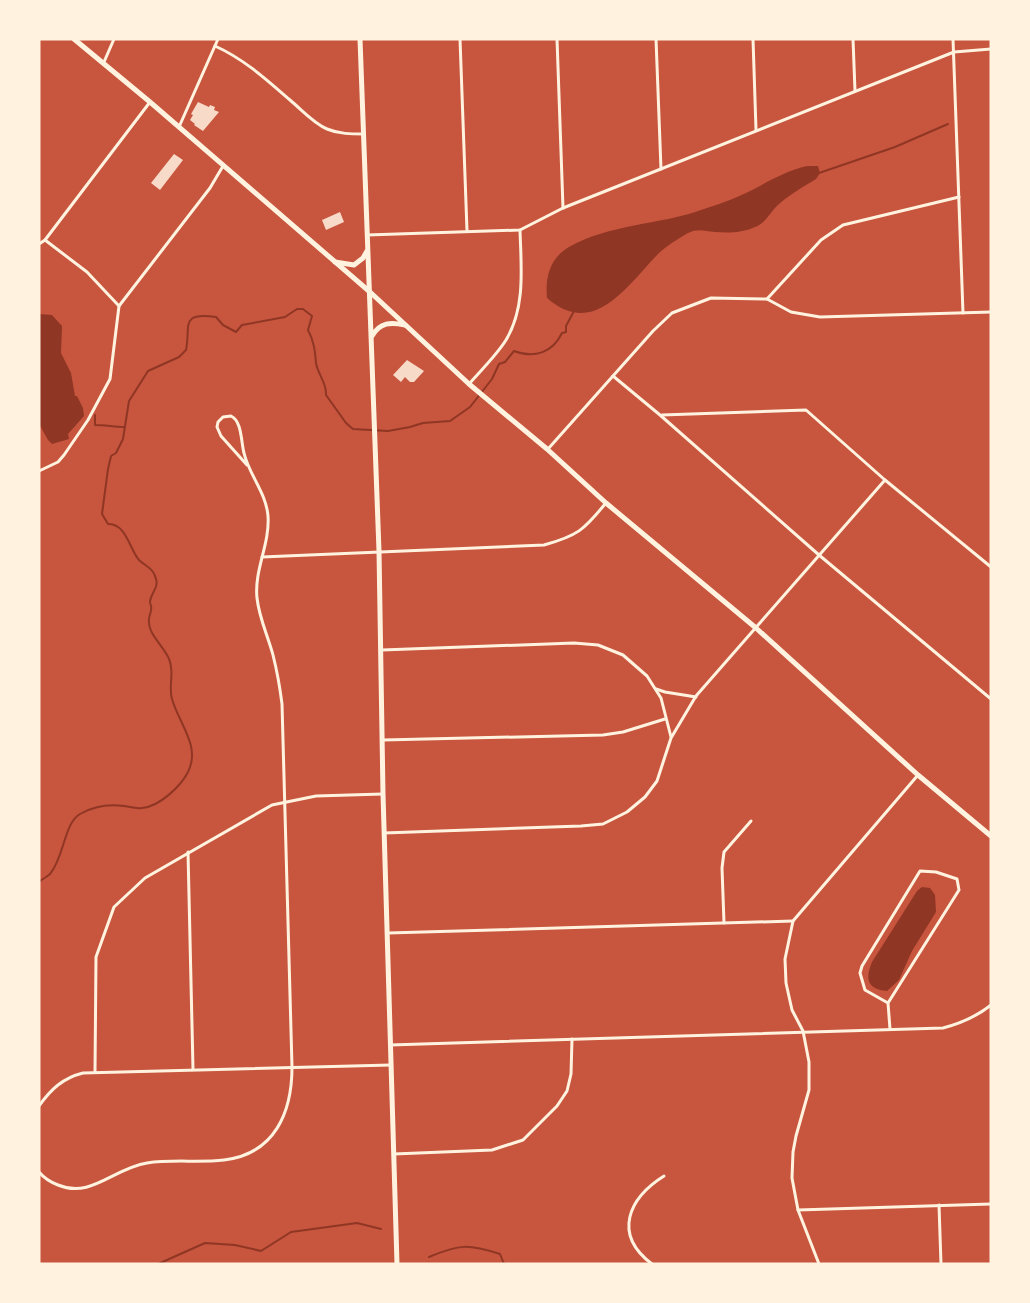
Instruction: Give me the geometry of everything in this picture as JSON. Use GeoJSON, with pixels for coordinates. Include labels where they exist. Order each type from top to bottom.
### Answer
{"type":"FeatureCollection","features":[{"type":"Feature","properties":{"kind":"main road"},"geometry":{"type":"LineString","coordinates":[[74,39],[370,292],[469,384],[547,449],[606,503],[756,628],[918,775],[991,836]]}},
{"type":"Feature","properties":{"kind":"main road"},"geometry":{"type":"LineString","coordinates":[[360,39],[379,550],[383,794],[397,1264]]}},
{"type":"Feature","properties":{"kind":"main road"},"geometry":{"type":"LineString","coordinates":[[334,261],[354,265],[363,258],[368,250]]}},
{"type":"Feature","properties":{"kind":"main road"},"geometry":{"type":"LineString","coordinates":[[372,338],[379,327],[388,323],[407,326]]}},
{"type":"Feature","properties":{"kind":"street"},"geometry":{"type":"LineString","coordinates":[[103,64],[114,39]]}},
{"type":"Feature","properties":{"kind":"street"},"geometry":{"type":"LineString","coordinates":[[179,127],[218,39]]}},
{"type":"Feature","properties":{"kind":"street"},"geometry":{"type":"LineString","coordinates":[[460,39],[467,231]]}},
{"type":"Feature","properties":{"kind":"street"},"geometry":{"type":"LineString","coordinates":[[557,39],[563,208]]}},
{"type":"Feature","properties":{"kind":"street"},"geometry":{"type":"LineString","coordinates":[[656,39],[661,170]]}},
{"type":"Feature","properties":{"kind":"street"},"geometry":{"type":"LineString","coordinates":[[753,39],[756,130]]}},
{"type":"Feature","properties":{"kind":"street"},"geometry":{"type":"LineString","coordinates":[[853,39],[855,92]]}},
{"type":"Feature","properties":{"kind":"street"},"geometry":{"type":"LineString","coordinates":[[953,39],[963,313]]}},
{"type":"Feature","properties":{"kind":"street"},"geometry":{"type":"LineString","coordinates":[[215,46],[253,68],[326,129],[348,134],[364,134]]}},
{"type":"Feature","properties":{"kind":"street"},"geometry":{"type":"LineString","coordinates":[[367,235],[520,230],[563,208],[954,52],[991,49]]}},
{"type":"Feature","properties":{"kind":"street"},"geometry":{"type":"LineString","coordinates":[[39,244],[45,240],[150,102]]}},
{"type":"Feature","properties":{"kind":"street"},"geometry":{"type":"LineString","coordinates":[[39,471],[53,466],[64,455],[88,420],[110,380],[119,306],[210,188],[223,166]]}},
{"type":"Feature","properties":{"kind":"street"},"geometry":{"type":"LineString","coordinates":[[767,299],[821,240],[843,225],[959,197]]}},
{"type":"Feature","properties":{"kind":"street"},"geometry":{"type":"LineString","coordinates":[[469,384],[506,340],[516,318],[522,287],[520,230]]}},
{"type":"Feature","properties":{"kind":"street"},"geometry":{"type":"LineString","coordinates":[[45,240],[87,272],[119,306]]}},
{"type":"Feature","properties":{"kind":"street"},"geometry":{"type":"LineString","coordinates":[[547,449],[653,331],[672,313],[711,298],[767,299],[791,312],[820,317],[991,312]]}},
{"type":"Feature","properties":{"kind":"street"},"geometry":{"type":"LineString","coordinates":[[613,376],[819,555],[991,699]]}},
{"type":"Feature","properties":{"kind":"street"},"geometry":{"type":"LineString","coordinates":[[660,415],[806,410],[885,480],[991,567]]}},
{"type":"Feature","properties":{"kind":"street"},"geometry":{"type":"LineString","coordinates":[[39,1172],[61,1186],[82,1189],[96,1185],[124,1169],[137,1165],[154,1162],[219,1161],[245,1155],[268,1140],[281,1122],[289,1103],[292,1067],[280,690],[273,654],[260,615],[257,597],[258,576],[268,530],[267,507],[259,485],[247,465],[219,431],[218,422],[223,417],[231,416],[237,422],[247,465]]}},
{"type":"Feature","properties":{"kind":"street"},"geometry":{"type":"LineString","coordinates":[[384,833],[581,826],[603,824],[627,812],[645,797],[657,781],[671,738],[696,697],[885,480]]}},
{"type":"Feature","properties":{"kind":"street"},"geometry":{"type":"LineString","coordinates":[[262,557],[379,550],[544,545],[563,540],[585,528],[606,503]]}},
{"type":"Feature","properties":{"kind":"street"},"geometry":{"type":"LineString","coordinates":[[380,650],[574,643],[598,645],[622,655],[648,676],[661,698],[671,738]]}},
{"type":"Feature","properties":{"kind":"street"},"geometry":{"type":"LineString","coordinates":[[656,689],[696,697]]}},
{"type":"Feature","properties":{"kind":"street"},"geometry":{"type":"LineString","coordinates":[[383,741],[603,735],[623,732],[665,719]]}},
{"type":"Feature","properties":{"kind":"street"},"geometry":{"type":"LineString","coordinates":[[819,1264],[798,1210],[792,1178],[793,1152],[809,1090],[808,1062],[803,1031],[792,1010],[786,983],[785,959],[793,921],[918,775]]}},
{"type":"Feature","properties":{"kind":"street"},"geometry":{"type":"LineString","coordinates":[[95,1072],[96,957],[114,907],[145,878],[272,805],[316,796],[383,794]]}},
{"type":"Feature","properties":{"kind":"street"},"geometry":{"type":"LineString","coordinates":[[724,923],[724,852],[751,821]]}},
{"type":"Feature","properties":{"kind":"street"},"geometry":{"type":"LineString","coordinates":[[188,852],[193,1070]]}},
{"type":"Feature","properties":{"kind":"street"},"geometry":{"type":"LineString","coordinates":[[888,1003],[865,990],[860,973],[862,966],[920,872],[936,872],[957,879],[958,890],[888,1003],[890,1029]]}},
{"type":"Feature","properties":{"kind":"street"},"geometry":{"type":"LineString","coordinates":[[388,933],[793,921]]}},
{"type":"Feature","properties":{"kind":"street"},"geometry":{"type":"LineString","coordinates":[[390,1046],[943,1028],[961,1023],[991,1005]]}},
{"type":"Feature","properties":{"kind":"street"},"geometry":{"type":"LineString","coordinates":[[394,1154],[492,1150],[523,1140],[557,1106],[567,1091],[571,1074],[572,1039]]}},
{"type":"Feature","properties":{"kind":"street"},"geometry":{"type":"LineString","coordinates":[[39,1106],[54,1087],[72,1076],[95,1072],[391,1065]]}},
{"type":"Feature","properties":{"kind":"street"},"geometry":{"type":"LineString","coordinates":[[652,1264],[637,1249],[629,1231],[629,1220],[634,1203],[641,1193],[664,1176]]}},
{"type":"Feature","properties":{"kind":"street"},"geometry":{"type":"LineString","coordinates":[[798,1210],[991,1204]]}},
{"type":"Feature","properties":{"kind":"street"},"geometry":{"type":"LineString","coordinates":[[939,1205],[941,1264]]}},
{"type":"Feature","properties":{"kind":"shaded area"},"geometry":{"type":"Polygon","coordinates":[[[807,166],[818,166],[820,173],[816,179],[782,201],[759,225],[735,232],[698,230],[688,233],[661,251],[622,293],[595,311],[580,313],[564,309],[547,298],[548,276],[553,262],[563,251],[584,239],[713,206],[807,166]]]}},
{"type":"Feature","properties":{"kind":"shaded area"},"geometry":{"type":"Polygon","coordinates":[[[39,314],[52,315],[62,326],[61,353],[71,373],[75,396],[83,408],[84,416],[68,434],[69,439],[52,444],[39,424],[39,314]]]}},
{"type":"Feature","properties":{"kind":"shaded area"},"geometry":{"type":"Polygon","coordinates":[[[922,887],[930,888],[935,895],[936,912],[912,951],[899,980],[887,991],[875,988],[868,978],[872,962],[917,891],[922,887]]]}},
{"type":"Feature","properties":{"kind":"building"},"geometry":{"type":"Polygon","coordinates":[[[198,102],[215,107],[214,110],[219,112],[203,131],[190,120],[198,102]]]}},
{"type":"Feature","properties":{"kind":"building"},"geometry":{"type":"Polygon","coordinates":[[[174,154],[183,160],[160,190],[151,183],[174,154]]]}},
{"type":"Feature","properties":{"kind":"building"},"geometry":{"type":"Polygon","coordinates":[[[340,212],[344,222],[326,230],[322,220],[340,212]]]}},
{"type":"Feature","properties":{"kind":"building"},"geometry":{"type":"Polygon","coordinates":[[[407,360],[424,371],[414,382],[410,382],[405,377],[401,382],[393,375],[407,360]]]}},
{"type":"Feature","properties":{"kind":"waterway"},"geometry":{"type":"LineString","coordinates":[[819,173],[895,147],[948,124]]}},
{"type":"Feature","properties":{"kind":"waterway"},"geometry":{"type":"LineString","coordinates":[[39,882],[55,867],[67,833],[80,814],[102,806],[149,807],[169,795],[188,772],[191,762],[192,753],[188,735],[171,694],[171,664],[149,624],[150,601],[157,583],[154,573],[139,560],[123,532],[114,525],[108,524],[102,514],[111,456],[116,453],[123,439],[129,401],[148,371],[179,357],[186,350],[188,328],[192,319],[204,316],[216,317],[223,325],[236,332],[242,325],[285,317],[297,309],[303,309],[312,316],[308,330],[326,395],[353,429],[388,431],[423,423],[450,421],[470,407],[492,379],[499,364],[505,362],[514,351],[536,354],[554,345],[562,333],[566,332],[566,326],[574,311]]}},
{"type":"Feature","properties":{"kind":"waterway"},"geometry":{"type":"LineString","coordinates":[[95,415],[95,425],[125,427]]}},
{"type":"Feature","properties":{"kind":"waterway"},"geometry":{"type":"LineString","coordinates":[[158,1264],[205,1243],[235,1245],[261,1251],[291,1232],[357,1223],[381,1229]]}},
{"type":"Feature","properties":{"kind":"waterway"},"geometry":{"type":"LineString","coordinates":[[429,1257],[457,1248],[472,1247],[500,1254],[504,1264]]}}]}
